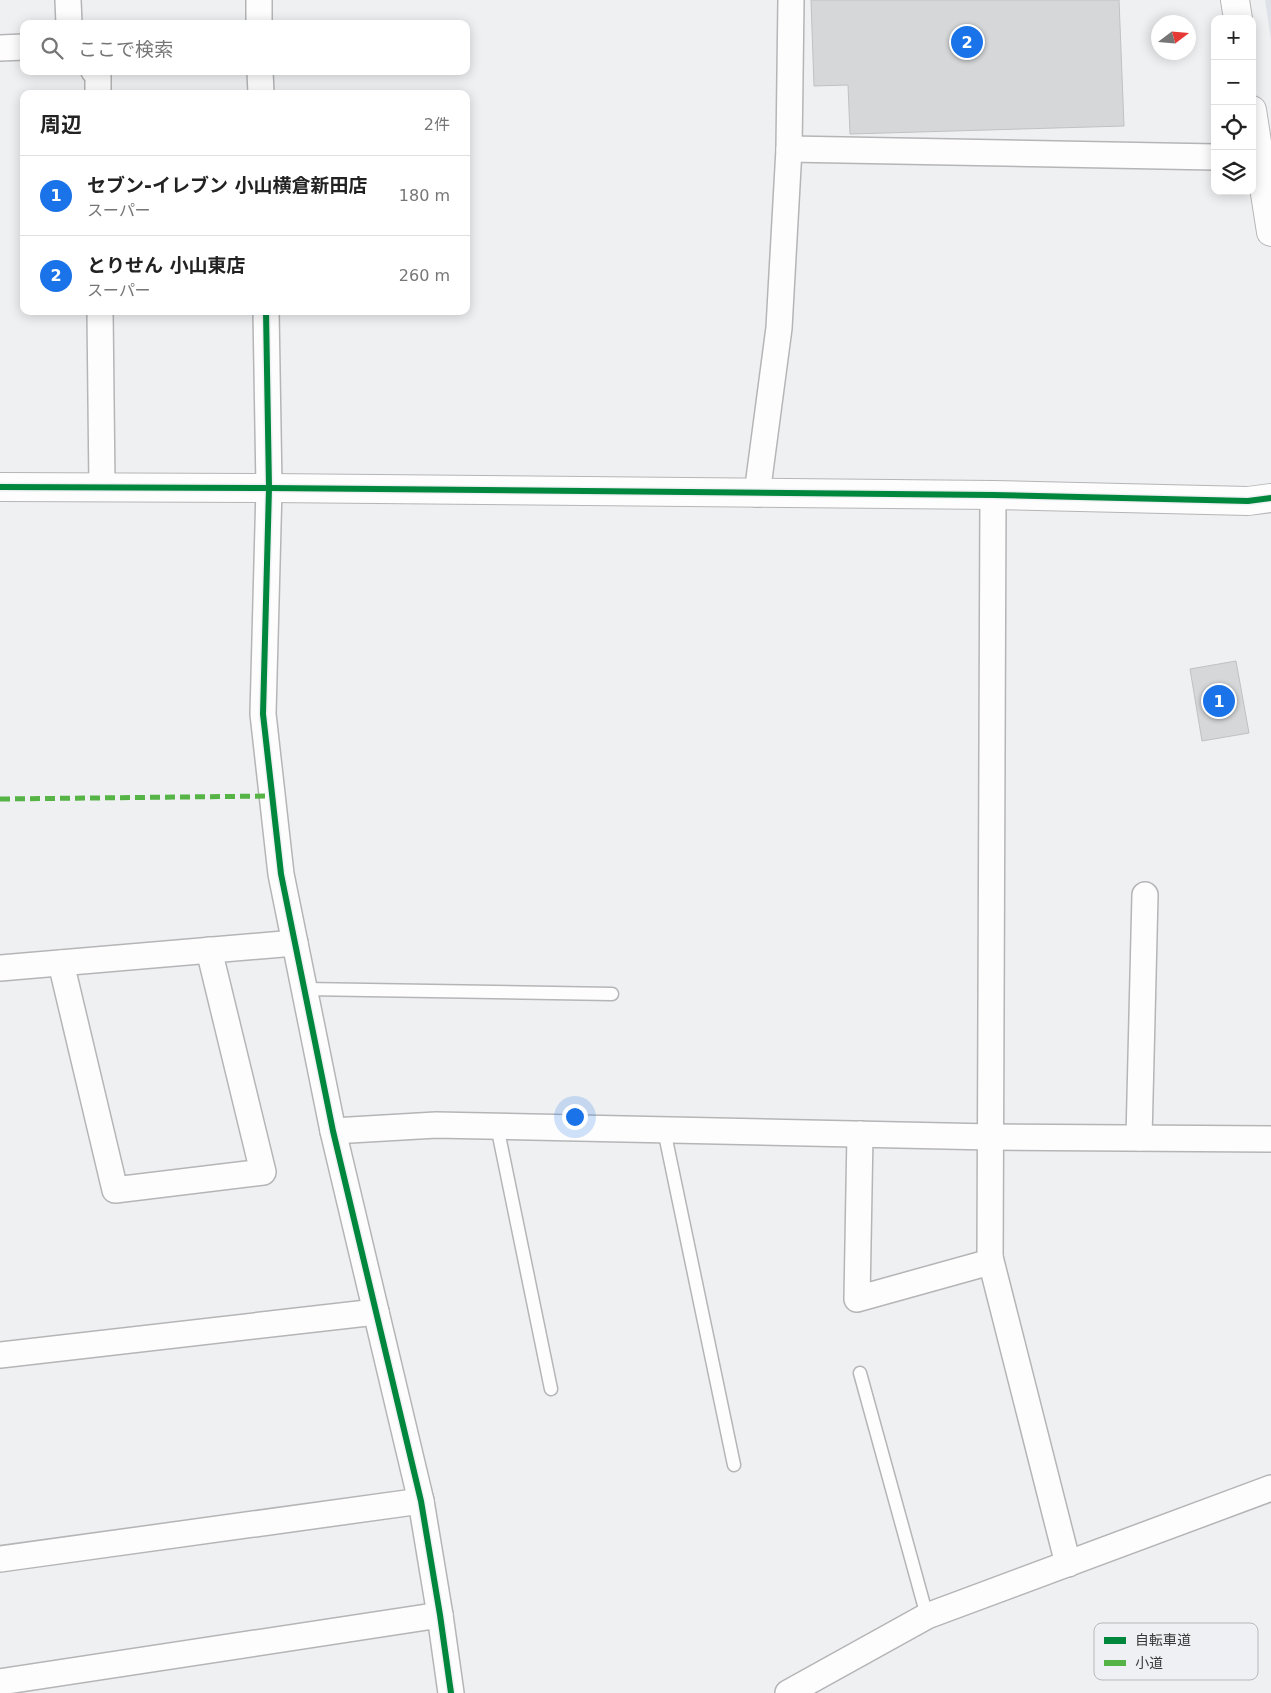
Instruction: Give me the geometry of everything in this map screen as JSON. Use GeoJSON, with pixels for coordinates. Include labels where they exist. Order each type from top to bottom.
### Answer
{"type":"FeatureCollection","features":[{"type":"Feature","properties":{"kind":"street"},"geometry":{"type":"LineString","coordinates":[[68,0],[69,20]]}},
{"type":"Feature","properties":{"kind":"street"},"geometry":{"type":"LineString","coordinates":[[259,0],[260,20]]}},
{"type":"Feature","properties":{"kind":"street"},"geometry":{"type":"LineString","coordinates":[[756,494],[778,328],[789,149],[791,0]]}},
{"type":"Feature","properties":{"kind":"street"},"geometry":{"type":"LineString","coordinates":[[1235,0],[1237,15]]}},
{"type":"Feature","properties":{"kind":"street"},"geometry":{"type":"LineString","coordinates":[[0,48],[20,47]]}},
{"type":"Feature","properties":{"kind":"street"},"geometry":{"type":"LineString","coordinates":[[98,75],[98,90]]}},
{"type":"Feature","properties":{"kind":"street"},"geometry":{"type":"LineString","coordinates":[[260,75],[261,90]]}},
{"type":"Feature","properties":{"kind":"street"},"geometry":{"type":"LineString","coordinates":[[789,149],[1211,157]]}},
{"type":"Feature","properties":{"kind":"street"},"geometry":{"type":"LineString","coordinates":[[1256,158],[1271,232]]}},
{"type":"Feature","properties":{"kind":"street"},"geometry":{"type":"LineString","coordinates":[[100,315],[102,487]]}},
{"type":"Feature","properties":{"kind":"street"},"geometry":{"type":"LineString","coordinates":[[266,315],[269,488],[262,714],[281,874],[333,1131],[421,1501],[451,1693]]}},
{"type":"Feature","properties":{"kind":"street"},"geometry":{"type":"LineString","coordinates":[[0,487],[993,495],[1248,501],[1271,498]]}},
{"type":"Feature","properties":{"kind":"street"},"geometry":{"type":"LineString","coordinates":[[860,1134],[857,1299],[990,1262],[993,495]]}},
{"type":"Feature","properties":{"kind":"street"},"geometry":{"type":"LineString","coordinates":[[1139,1138],[1145,895]]}},
{"type":"Feature","properties":{"kind":"street"},"geometry":{"type":"LineString","coordinates":[[0,968],[295,943]]}},
{"type":"Feature","properties":{"kind":"street"},"geometry":{"type":"LineString","coordinates":[[61,962],[115,1190],[264,1172],[209,950]]}},
{"type":"Feature","properties":{"kind":"street"},"geometry":{"type":"LineString","coordinates":[[333,1131],[436,1125],[991,1137],[1271,1139]]}},
{"type":"Feature","properties":{"kind":"street"},"geometry":{"type":"LineString","coordinates":[[990,1257],[1068,1564]]}},
{"type":"Feature","properties":{"kind":"street"},"geometry":{"type":"LineString","coordinates":[[0,1355],[376,1312]]}},
{"type":"Feature","properties":{"kind":"street"},"geometry":{"type":"LineString","coordinates":[[788,1693],[927,1616],[1271,1488]]}},
{"type":"Feature","properties":{"kind":"street"},"geometry":{"type":"LineString","coordinates":[[0,1559],[421,1501]]}},
{"type":"Feature","properties":{"kind":"street"},"geometry":{"type":"LineString","coordinates":[[0,1682],[440,1615]]}},
{"type":"Feature","properties":{"kind":"lane"},"geometry":{"type":"LineString","coordinates":[[304,989],[612,994]]}},
{"type":"Feature","properties":{"kind":"lane"},"geometry":{"type":"LineString","coordinates":[[497,1126],[551,1389]]}},
{"type":"Feature","properties":{"kind":"lane"},"geometry":{"type":"LineString","coordinates":[[664,1130],[734,1465]]}},
{"type":"Feature","properties":{"kind":"lane"},"geometry":{"type":"LineString","coordinates":[[860,1373],[927,1616]]}},
{"type":"Feature","properties":{"kind":"shaded area"},"geometry":{"type":"Polygon","coordinates":[[[1265,0],[1271,0],[1271,40],[1265,0]]]}},
{"type":"Feature","properties":{"kind":"building"},"geometry":{"type":"Polygon","coordinates":[[[811,0],[1119,0],[1124,126],[850,134],[848,85],[814,86],[811,0]]]}},
{"type":"Feature","properties":{"kind":"building"},"geometry":{"type":"Polygon","coordinates":[[[1236,661],[1249,733],[1202,741],[1190,669],[1236,661]]]}},
{"type":"Feature","properties":{"kind":"marked path"},"geometry":{"type":"LineString","coordinates":[[0,799],[272,796]]}},
{"type":"Feature","properties":{"kind":"cycle path"},"geometry":{"type":"LineString","coordinates":[[266,315],[269,488],[263,714],[281,874],[333,1131],[421,1501],[451,1693]]}},
{"type":"Feature","properties":{"kind":"cycle path"},"geometry":{"type":"LineString","coordinates":[[0,487],[993,495],[1248,501],[1271,498]]}},
{"type":"Feature","properties":{"kind":"place","name":"とりせん 小山東店"},"geometry":{"type":"Point","coordinates":[967,42]}},
{"type":"Feature","properties":{"kind":"place","name":"セブン-イレブン 小山横倉新田店"},"geometry":{"type":"Point","coordinates":[1219,701]}}]}
